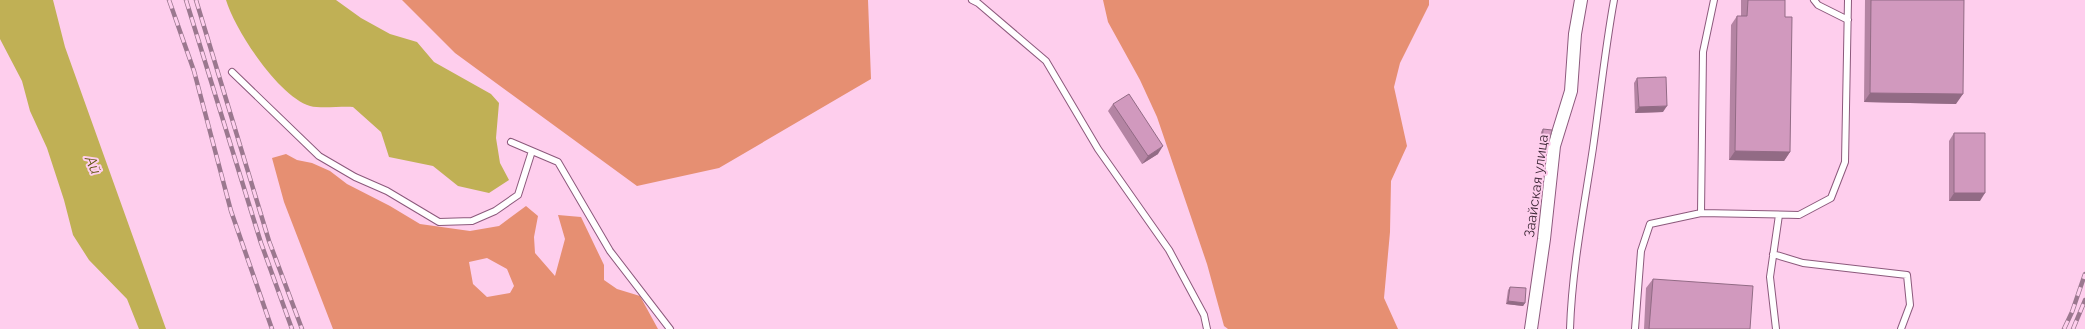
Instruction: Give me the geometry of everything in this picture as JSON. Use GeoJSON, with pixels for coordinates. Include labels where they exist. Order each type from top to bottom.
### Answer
{"type":"FeatureCollection","features":[{"type":"Feature","properties":{"kind":"street","name":"Заайская улица"},"geometry":{"type":"LineString","coordinates":[[1531,329],[1544,239],[1554,146],[1571,91],[1575,34],[1582,0]]}},
{"type":"Feature","properties":{"kind":"lane"},"geometry":{"type":"LineString","coordinates":[[972,0],[978,3],[1046,61],[1098,149],[1169,250],[1204,315],[1207,329]]}},
{"type":"Feature","properties":{"kind":"lane"},"geometry":{"type":"LineString","coordinates":[[1570,329],[1572,288],[1614,0]]}},
{"type":"Feature","properties":{"kind":"lane"},"geometry":{"type":"LineString","coordinates":[[1701,213],[1703,52],[1714,0]]}},
{"type":"Feature","properties":{"kind":"lane"},"geometry":{"type":"LineString","coordinates":[[1814,0],[1818,5],[1848,20]]}},
{"type":"Feature","properties":{"kind":"lane"},"geometry":{"type":"LineString","coordinates":[[1635,329],[1641,251],[1650,224],[1701,213],[1799,215],[1831,198],[1845,162],[1848,0]]}},
{"type":"Feature","properties":{"kind":"lane"},"geometry":{"type":"LineString","coordinates":[[232,72],[319,156],[355,177],[387,191],[439,222],[472,221],[495,211],[518,195],[532,151]]}},
{"type":"Feature","properties":{"kind":"lane"},"geometry":{"type":"LineString","coordinates":[[511,142],[558,162],[610,251],[670,329]]}},
{"type":"Feature","properties":{"kind":"lane"},"geometry":{"type":"LineString","coordinates":[[1776,329],[1770,277],[1779,215]]}},
{"type":"Feature","properties":{"kind":"lane"},"geometry":{"type":"LineString","coordinates":[[1773,254],[1803,263],[1907,275],[1910,305],[1901,329]]}},
{"type":"Feature","properties":{"kind":"shaded area"},"geometry":{"type":"Polygon","coordinates":[[[402,0],[868,0],[871,79],[719,168],[637,186],[455,53],[402,0]]]}},
{"type":"Feature","properties":{"kind":"shaded area"},"geometry":{"type":"Polygon","coordinates":[[[1103,0],[1429,0],[1429,5],[1400,63],[1394,87],[1407,146],[1391,181],[1390,232],[1384,298],[1398,329],[1228,329],[1224,326],[1207,264],[1157,117],[1140,80],[1108,22],[1103,0]]]}},
{"type":"Feature","properties":{"kind":"shaded area"},"geometry":{"type":"Polygon","coordinates":[[[286,154],[297,160],[312,163],[330,171],[347,184],[390,206],[420,224],[470,231],[499,226],[526,206],[538,216],[534,237],[535,253],[555,276],[565,239],[558,215],[581,217],[604,265],[604,280],[617,289],[640,296],[658,329],[333,329],[284,202],[272,158],[286,154]],[[487,258],[469,262],[473,284],[487,297],[510,293],[514,286],[507,269],[487,258]]]}},
{"type":"Feature","properties":{"kind":"water","name":"Ай"},"geometry":{"type":"Polygon","coordinates":[[[0,0],[53,0],[65,47],[166,329],[139,329],[127,299],[89,260],[73,235],[64,200],[47,148],[30,111],[22,81],[0,39],[0,0]]]}},
{"type":"Feature","properties":{"kind":"water"},"geometry":{"type":"Polygon","coordinates":[[[226,0],[336,0],[361,18],[390,34],[417,42],[434,62],[491,94],[499,103],[496,138],[500,163],[509,180],[489,193],[458,186],[433,166],[389,157],[381,132],[353,107],[315,107],[298,100],[272,76],[259,60],[238,28],[226,0]]]}},
{"type":"Feature","properties":{"kind":"building"},"geometry":{"type":"Polygon","coordinates":[[[1748,0],[1785,0],[1785,17],[1792,17],[1790,152],[1735,151],[1737,16],[1747,16],[1748,0]]]}},
{"type":"Feature","properties":{"kind":"building"},"geometry":{"type":"Polygon","coordinates":[[[1871,0],[1964,0],[1963,94],[1870,93],[1871,0]]]}},
{"type":"Feature","properties":{"kind":"building"},"geometry":{"type":"Polygon","coordinates":[[[1666,77],[1667,106],[1639,107],[1637,78],[1666,77]]]}},
{"type":"Feature","properties":{"kind":"building"},"geometry":{"type":"Polygon","coordinates":[[[1129,94],[1163,146],[1148,156],[1113,104],[1129,94]]]}},
{"type":"Feature","properties":{"kind":"building"},"geometry":{"type":"Polygon","coordinates":[[[1543,129],[1552,130],[1548,146],[1542,145],[1543,129]]]}},
{"type":"Feature","properties":{"kind":"building"},"geometry":{"type":"Polygon","coordinates":[[[1954,133],[1985,133],[1985,193],[1954,193],[1954,133]]]}},
{"type":"Feature","properties":{"kind":"building"},"geometry":{"type":"Polygon","coordinates":[[[1653,279],[1753,286],[1750,329],[1649,329],[1653,279]]]}},
{"type":"Feature","properties":{"kind":"building"},"geometry":{"type":"Polygon","coordinates":[[[1510,287],[1526,288],[1525,303],[1508,301],[1510,287]]]}},
{"type":"Feature","properties":{"kind":"railway"},"geometry":{"type":"LineString","coordinates":[[169,0],[194,71],[231,211],[272,329]]}},
{"type":"Feature","properties":{"kind":"railway"},"geometry":{"type":"LineString","coordinates":[[186,0],[261,243],[292,329]]}},
{"type":"Feature","properties":{"kind":"railway"},"geometry":{"type":"LineString","coordinates":[[196,0],[269,241],[302,329]]}},
{"type":"Feature","properties":{"kind":"railway"},"geometry":{"type":"LineString","coordinates":[[2064,329],[2072,312],[2085,274]]}},
{"type":"Feature","properties":{"kind":"railway"},"geometry":{"type":"LineString","coordinates":[[2073,329],[2085,300]]}}]}
